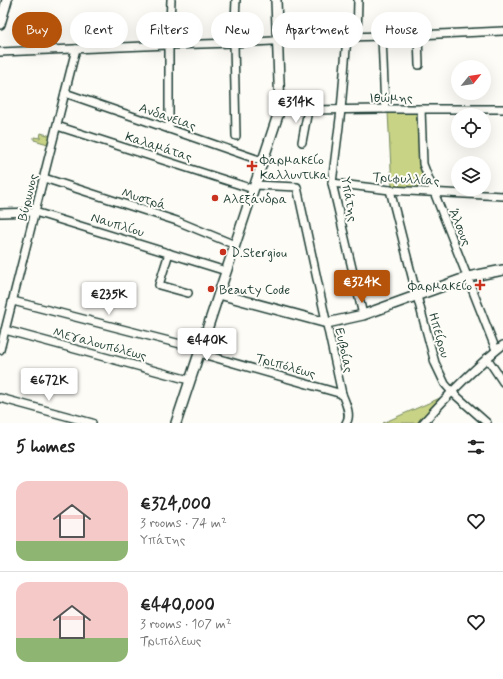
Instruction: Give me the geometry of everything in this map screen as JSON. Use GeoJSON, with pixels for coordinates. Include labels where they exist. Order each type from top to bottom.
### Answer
{"type":"FeatureCollection","features":[{"type":"Feature","properties":{"kind":"street"},"geometry":{"type":"LineString","coordinates":[[0,24],[7,0]]}},
{"type":"Feature","properties":{"kind":"street"},"geometry":{"type":"LineString","coordinates":[[170,12],[171,0]]}},
{"type":"Feature","properties":{"kind":"street"},"geometry":{"type":"LineString","coordinates":[[235,12],[236,0]]}},
{"type":"Feature","properties":{"kind":"street"},"geometry":{"type":"LineString","coordinates":[[276,0],[276,12]]}},
{"type":"Feature","properties":{"kind":"street"},"geometry":{"type":"LineString","coordinates":[[358,0],[358,12]]}},
{"type":"Feature","properties":{"kind":"street"},"geometry":{"type":"LineString","coordinates":[[432,34],[503,31]]}},
{"type":"Feature","properties":{"kind":"street"},"geometry":{"type":"LineString","coordinates":[[0,52],[136,47]]}},
{"type":"Feature","properties":{"kind":"street"},"geometry":{"type":"LineString","coordinates":[[169,48],[169,129]]}},
{"type":"Feature","properties":{"kind":"street"},"geometry":{"type":"LineString","coordinates":[[234,48],[236,136]]}},
{"type":"Feature","properties":{"kind":"street"},"geometry":{"type":"LineString","coordinates":[[176,423],[280,109],[277,48]]}},
{"type":"Feature","properties":{"kind":"street","name":"Υπάτης"},"geometry":{"type":"LineString","coordinates":[[346,48],[341,110],[332,183],[363,315]]}},
{"type":"Feature","properties":{"kind":"street"},"geometry":{"type":"LineString","coordinates":[[382,48],[385,109]]}},
{"type":"Feature","properties":{"kind":"street"},"geometry":{"type":"LineString","coordinates":[[418,48],[419,66]]}},
{"type":"Feature","properties":{"kind":"street","name":"Βύρωνος"},"geometry":{"type":"LineString","coordinates":[[0,350],[3,331],[44,178],[76,50]]}},
{"type":"Feature","properties":{"kind":"street","name":"Ανδανειας"},"geometry":{"type":"LineString","coordinates":[[65,93],[262,161]]}},
{"type":"Feature","properties":{"kind":"street","name":"Ιθώμης"},"geometry":{"type":"LineString","coordinates":[[280,109],[503,109]]}},
{"type":"Feature","properties":{"kind":"street","name":"Άλσους"},"geometry":{"type":"LineString","coordinates":[[421,109],[423,164],[496,350]]}},
{"type":"Feature","properties":{"kind":"street"},"geometry":{"type":"LineString","coordinates":[[302,142],[308,110]]}},
{"type":"Feature","properties":{"kind":"street","name":"Καλαμάτας"},"geometry":{"type":"LineString","coordinates":[[57,126],[254,187]]}},
{"type":"Feature","properties":{"kind":"street","name":"Μυστρά"},"geometry":{"type":"LineString","coordinates":[[44,178],[177,221],[235,245]]}},
{"type":"Feature","properties":{"kind":"street","name":"Τριφυλλίας"},"geometry":{"type":"LineString","coordinates":[[332,183],[390,190],[434,191],[503,196]]}},
{"type":"Feature","properties":{"kind":"street","name":"Ευβοίας"},"geometry":{"type":"LineString","coordinates":[[254,187],[297,187],[342,394],[348,413],[348,420],[346,423]]}},
{"type":"Feature","properties":{"kind":"street","name":"Ηπείρου"},"geometry":{"type":"LineString","coordinates":[[390,190],[435,363],[445,384],[487,423]]}},
{"type":"Feature","properties":{"kind":"street","name":"Ναυπλίου"},"geometry":{"type":"LineString","coordinates":[[0,213],[35,212],[226,271]]}},
{"type":"Feature","properties":{"kind":"street"},"geometry":{"type":"LineString","coordinates":[[169,253],[159,284],[188,293]]}},
{"type":"Feature","properties":{"kind":"street"},"geometry":{"type":"LineString","coordinates":[[219,294],[327,323],[363,315],[468,277],[503,270]]}},
{"type":"Feature","properties":{"kind":"street","name":"Τριπόλεως"},"geometry":{"type":"LineString","coordinates":[[12,301],[200,351],[342,394]]}},
{"type":"Feature","properties":{"kind":"street","name":"Μεγαλουπόλεως"},"geometry":{"type":"LineString","coordinates":[[3,331],[189,380]]}},
{"type":"Feature","properties":{"kind":"street"},"geometry":{"type":"LineString","coordinates":[[423,423],[452,392],[487,358],[503,345]]}},
{"type":"Feature","properties":{"kind":"street"},"geometry":{"type":"LineString","coordinates":[[487,358],[503,382]]}},
{"type":"Feature","properties":{"kind":"street"},"geometry":{"type":"LineString","coordinates":[[0,398],[92,423]]}},
{"type":"Feature","properties":{"kind":"green space"},"geometry":{"type":"Polygon","coordinates":[[[388,112],[416,112],[420,166],[430,189],[392,188],[388,112]]]}},
{"type":"Feature","properties":{"kind":"green space"},"geometry":{"type":"Polygon","coordinates":[[[41,133],[51,136],[48,144],[34,140],[34,137],[40,138],[41,133]]]}},
{"type":"Feature","properties":{"kind":"green space"},"geometry":{"type":"Polygon","coordinates":[[[440,398],[417,423],[383,423],[440,398]]]}},
{"type":"Feature","properties":{"kind":"place","name":"Φαρμακείο Καλλυντικα"},"geometry":{"type":"Point","coordinates":[252,166]}},
{"type":"Feature","properties":{"kind":"place","name":"Αλεξάνδρα"},"geometry":{"type":"Point","coordinates":[215,198]}},
{"type":"Feature","properties":{"kind":"place","name":"D.Stergiou"},"geometry":{"type":"Point","coordinates":[223,252]}},
{"type":"Feature","properties":{"kind":"place","name":"Φαρμακείο"},"geometry":{"type":"Point","coordinates":[480,285]}},
{"type":"Feature","properties":{"kind":"place","name":"Beauty Code"},"geometry":{"type":"Point","coordinates":[211,289]}}]}
